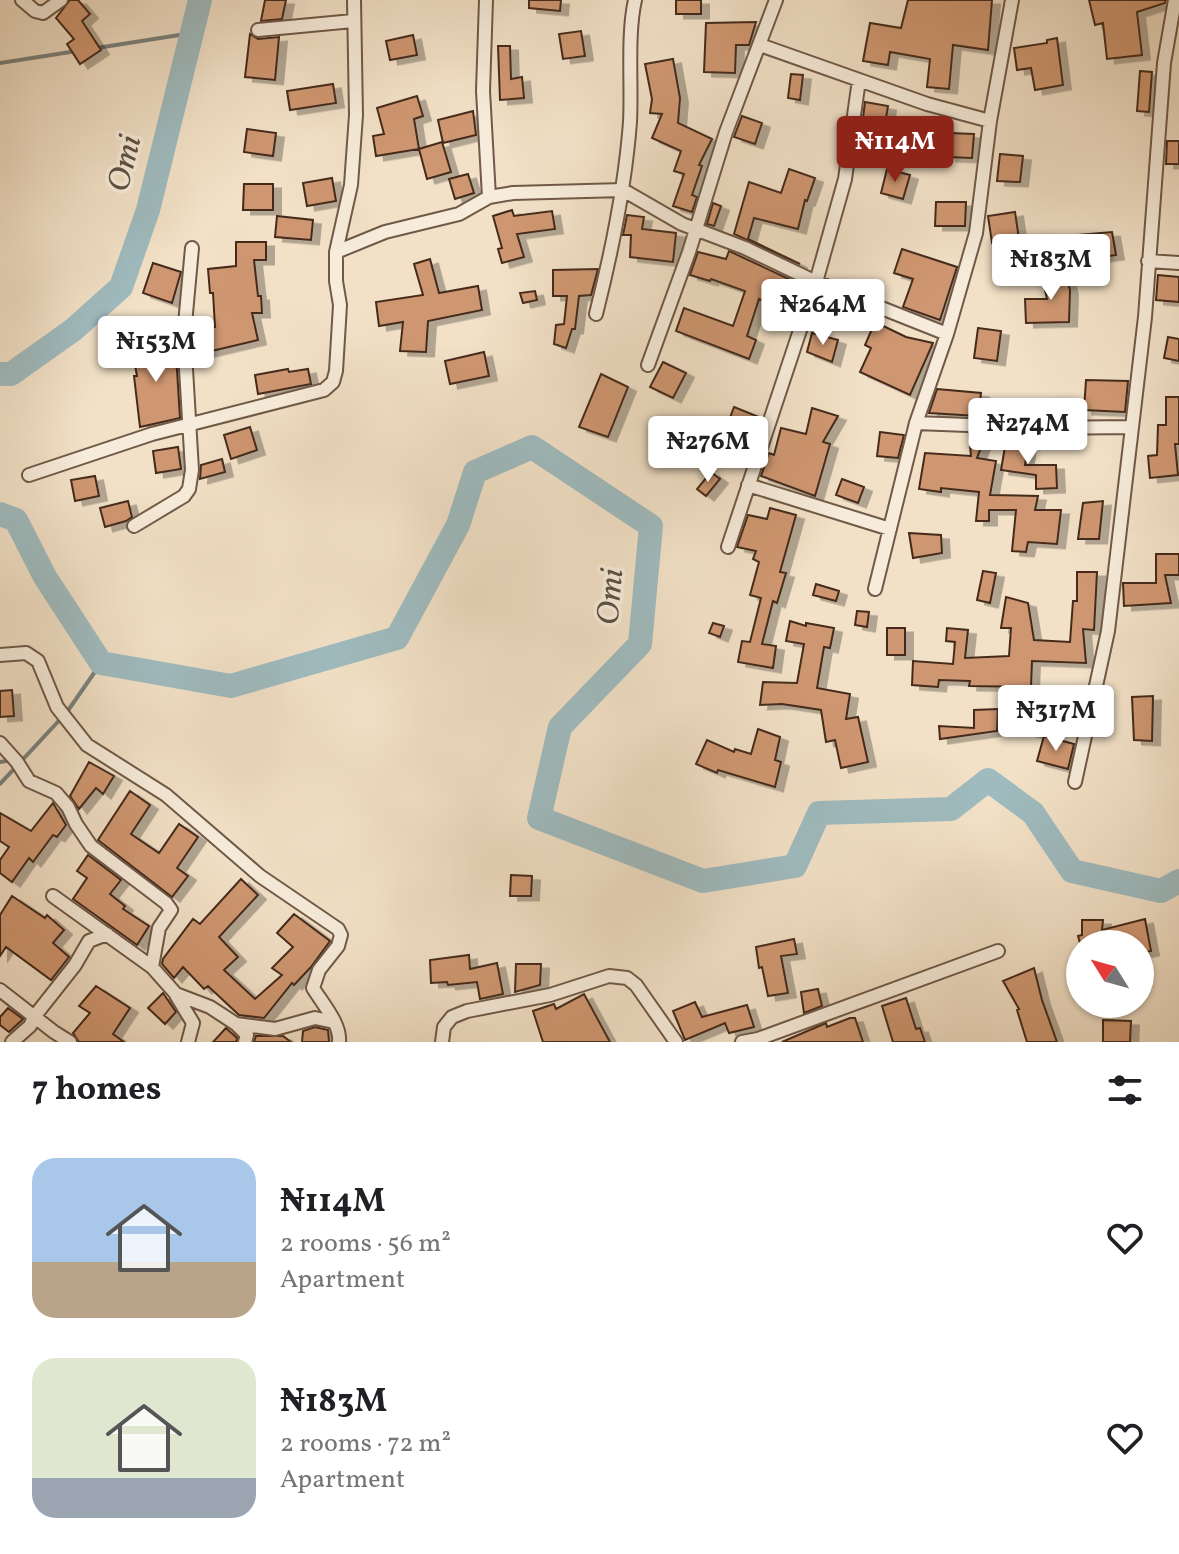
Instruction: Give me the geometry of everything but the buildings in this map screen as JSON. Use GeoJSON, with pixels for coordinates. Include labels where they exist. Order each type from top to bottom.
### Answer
{"type":"FeatureCollection","features":[{"type":"Feature","properties":{"kind":"street"},"geometry":{"type":"LineString","coordinates":[[22,0],[35,11],[43,13],[61,0]]}},
{"type":"Feature","properties":{"kind":"street"},"geometry":{"type":"LineString","coordinates":[[29,475],[152,434],[324,390],[333,382],[340,305],[336,252],[351,185],[356,115],[354,0]]}},
{"type":"Feature","properties":{"kind":"street"},"geometry":{"type":"LineString","coordinates":[[486,0],[483,91],[489,197]]}},
{"type":"Feature","properties":{"kind":"street"},"geometry":{"type":"LineString","coordinates":[[596,314],[614,244],[623,190],[630,121],[635,0]]}},
{"type":"Feature","properties":{"kind":"street"},"geometry":{"type":"LineString","coordinates":[[648,365],[697,229],[726,132],[776,0]]}},
{"type":"Feature","properties":{"kind":"street"},"geometry":{"type":"LineString","coordinates":[[875,589],[916,423],[947,334],[976,233],[990,121],[1012,0]]}},
{"type":"Feature","properties":{"kind":"street"},"geometry":{"type":"LineString","coordinates":[[1075,782],[1108,631],[1145,317],[1164,63],[1175,0]]}},
{"type":"Feature","properties":{"kind":"street"},"geometry":{"type":"LineString","coordinates":[[258,30],[353,21]]}},
{"type":"Feature","properties":{"kind":"street"},"geometry":{"type":"LineString","coordinates":[[760,45],[927,104],[990,121]]}},
{"type":"Feature","properties":{"kind":"street"},"geometry":{"type":"LineString","coordinates":[[728,547],[816,282],[845,179],[859,80]]}},
{"type":"Feature","properties":{"kind":"street"},"geometry":{"type":"LineString","coordinates":[[336,252],[385,232],[459,214],[489,197],[513,193],[623,190],[682,224],[947,334]]}},
{"type":"Feature","properties":{"kind":"street"},"geometry":{"type":"LineString","coordinates":[[134,526],[184,496],[189,489],[192,470],[184,335],[192,248]]}},
{"type":"Feature","properties":{"kind":"street"},"geometry":{"type":"LineString","coordinates":[[1148,261],[1179,263]]}},
{"type":"Feature","properties":{"kind":"street"},"geometry":{"type":"LineString","coordinates":[[916,423],[1040,428],[1131,427]]}},
{"type":"Feature","properties":{"kind":"street"},"geometry":{"type":"LineString","coordinates":[[748,485],[890,529]]}},
{"type":"Feature","properties":{"kind":"street"},"geometry":{"type":"LineString","coordinates":[[0,655],[26,653],[38,661],[57,707],[87,745],[166,795],[260,876],[338,929],[341,935],[338,946],[319,970],[313,988],[340,1034],[339,1042]]}},
{"type":"Feature","properties":{"kind":"street"},"geometry":{"type":"LineString","coordinates":[[0,743],[29,781],[56,793],[91,846],[171,910],[159,928],[152,967]]}},
{"type":"Feature","properties":{"kind":"street"},"geometry":{"type":"LineString","coordinates":[[53,896],[152,967],[174,992],[193,1023],[188,1042]]}},
{"type":"Feature","properties":{"kind":"street"},"geometry":{"type":"LineString","coordinates":[[12,1042],[30,1026],[89,941],[107,934]]}},
{"type":"Feature","properties":{"kind":"street"},"geometry":{"type":"LineString","coordinates":[[742,1042],[758,1040],[998,951]]}},
{"type":"Feature","properties":{"kind":"street"},"geometry":{"type":"LineString","coordinates":[[442,1042],[444,1027],[452,1017],[467,1011],[550,995],[609,976],[627,978],[636,985],[676,1042]]}},
{"type":"Feature","properties":{"kind":"street"},"geometry":{"type":"LineString","coordinates":[[0,990],[70,1042]]}},
{"type":"Feature","properties":{"kind":"street"},"geometry":{"type":"LineString","coordinates":[[174,992],[210,1007],[236,1024],[247,1035],[245,1042]]}},
{"type":"Feature","properties":{"kind":"street"},"geometry":{"type":"LineString","coordinates":[[236,1024],[275,1029],[315,1018],[334,1022]]}},
{"type":"Feature","properties":{"kind":"waterway","name":"Omi"},"geometry":{"type":"LineString","coordinates":[[0,374],[11,374],[73,330],[121,287],[148,210],[200,0]]}},
{"type":"Feature","properties":{"kind":"waterway"},"geometry":{"type":"LineString","coordinates":[[97,48],[192,33]]}},
{"type":"Feature","properties":{"kind":"waterway"},"geometry":{"type":"LineString","coordinates":[[0,63],[77,51]]}},
{"type":"Feature","properties":{"kind":"waterway","name":"Omi"},"geometry":{"type":"LineString","coordinates":[[0,514],[16,520],[45,577],[101,663],[231,686],[397,638],[458,525],[475,472],[532,447],[651,526],[640,644],[560,727],[539,818],[703,881],[795,866],[819,813],[951,809],[988,780],[1033,813],[1072,871],[1161,891],[1179,881]]}},
{"type":"Feature","properties":{"kind":"waterway"},"geometry":{"type":"LineString","coordinates":[[0,784],[67,712],[101,663]]}},
{"type":"Feature","properties":{"kind":"waterway"},"geometry":{"type":"LineString","coordinates":[[0,762],[13,760]]}}]}
